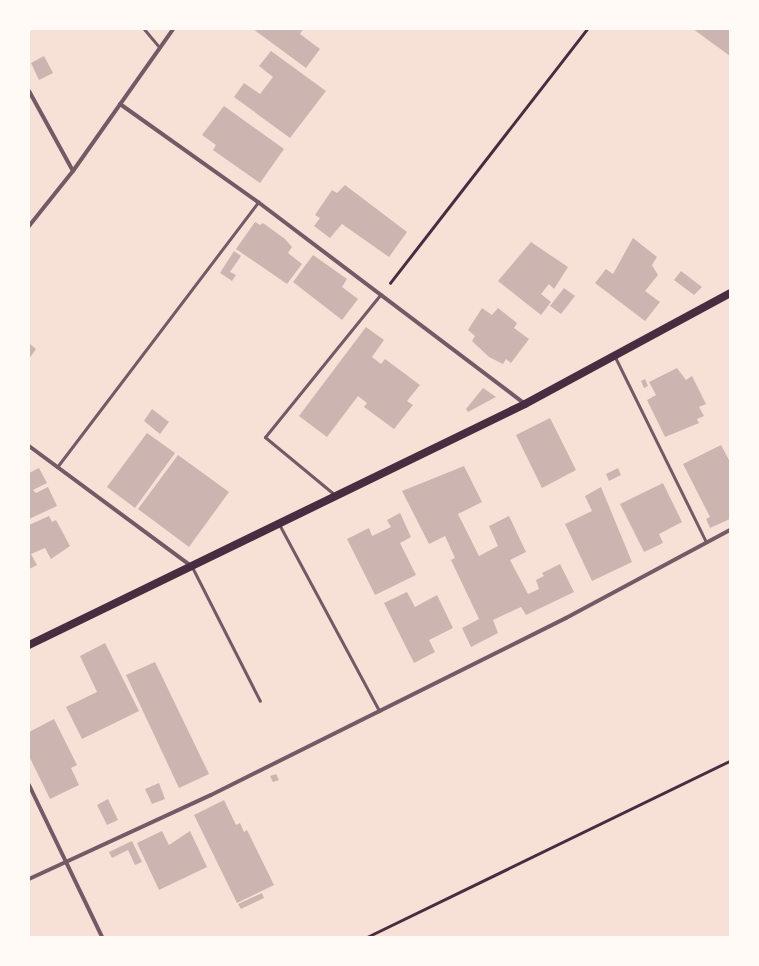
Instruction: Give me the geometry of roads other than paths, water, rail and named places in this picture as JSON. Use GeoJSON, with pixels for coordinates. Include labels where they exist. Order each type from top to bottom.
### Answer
{"type":"FeatureCollection","features":[{"type":"Feature","properties":{"kind":"main road"},"geometry":{"type":"LineString","coordinates":[[29,645],[280,526],[525,404],[730,293]]}},
{"type":"Feature","properties":{"kind":"street"},"geometry":{"type":"LineString","coordinates":[[29,226],[73,171],[173,29]]}},
{"type":"Feature","properties":{"kind":"street"},"geometry":{"type":"LineString","coordinates":[[29,90],[73,171]]}},
{"type":"Feature","properties":{"kind":"street"},"geometry":{"type":"LineString","coordinates":[[120,104],[258,202],[525,404]]}},
{"type":"Feature","properties":{"kind":"street"},"geometry":{"type":"LineString","coordinates":[[29,446],[192,567]]}},
{"type":"Feature","properties":{"kind":"street"},"geometry":{"type":"LineString","coordinates":[[29,879],[211,795],[566,618],[730,530]]}},
{"type":"Feature","properties":{"kind":"street"},"geometry":{"type":"LineString","coordinates":[[29,785],[102,937]]}},
{"type":"Feature","properties":{"kind":"lane"},"geometry":{"type":"LineString","coordinates":[[144,29],[160,47]]}},
{"type":"Feature","properties":{"kind":"lane"},"geometry":{"type":"LineString","coordinates":[[58,467],[258,202]]}},
{"type":"Feature","properties":{"kind":"lane"},"geometry":{"type":"LineString","coordinates":[[338,497],[265,437],[381,294]]}},
{"type":"Feature","properties":{"kind":"lane"},"geometry":{"type":"LineString","coordinates":[[614,356],[706,542]]}},
{"type":"Feature","properties":{"kind":"lane"},"geometry":{"type":"LineString","coordinates":[[280,526],[379,711]]}},
{"type":"Feature","properties":{"kind":"lane"},"geometry":{"type":"LineString","coordinates":[[192,567],[260,701]]}}]}
